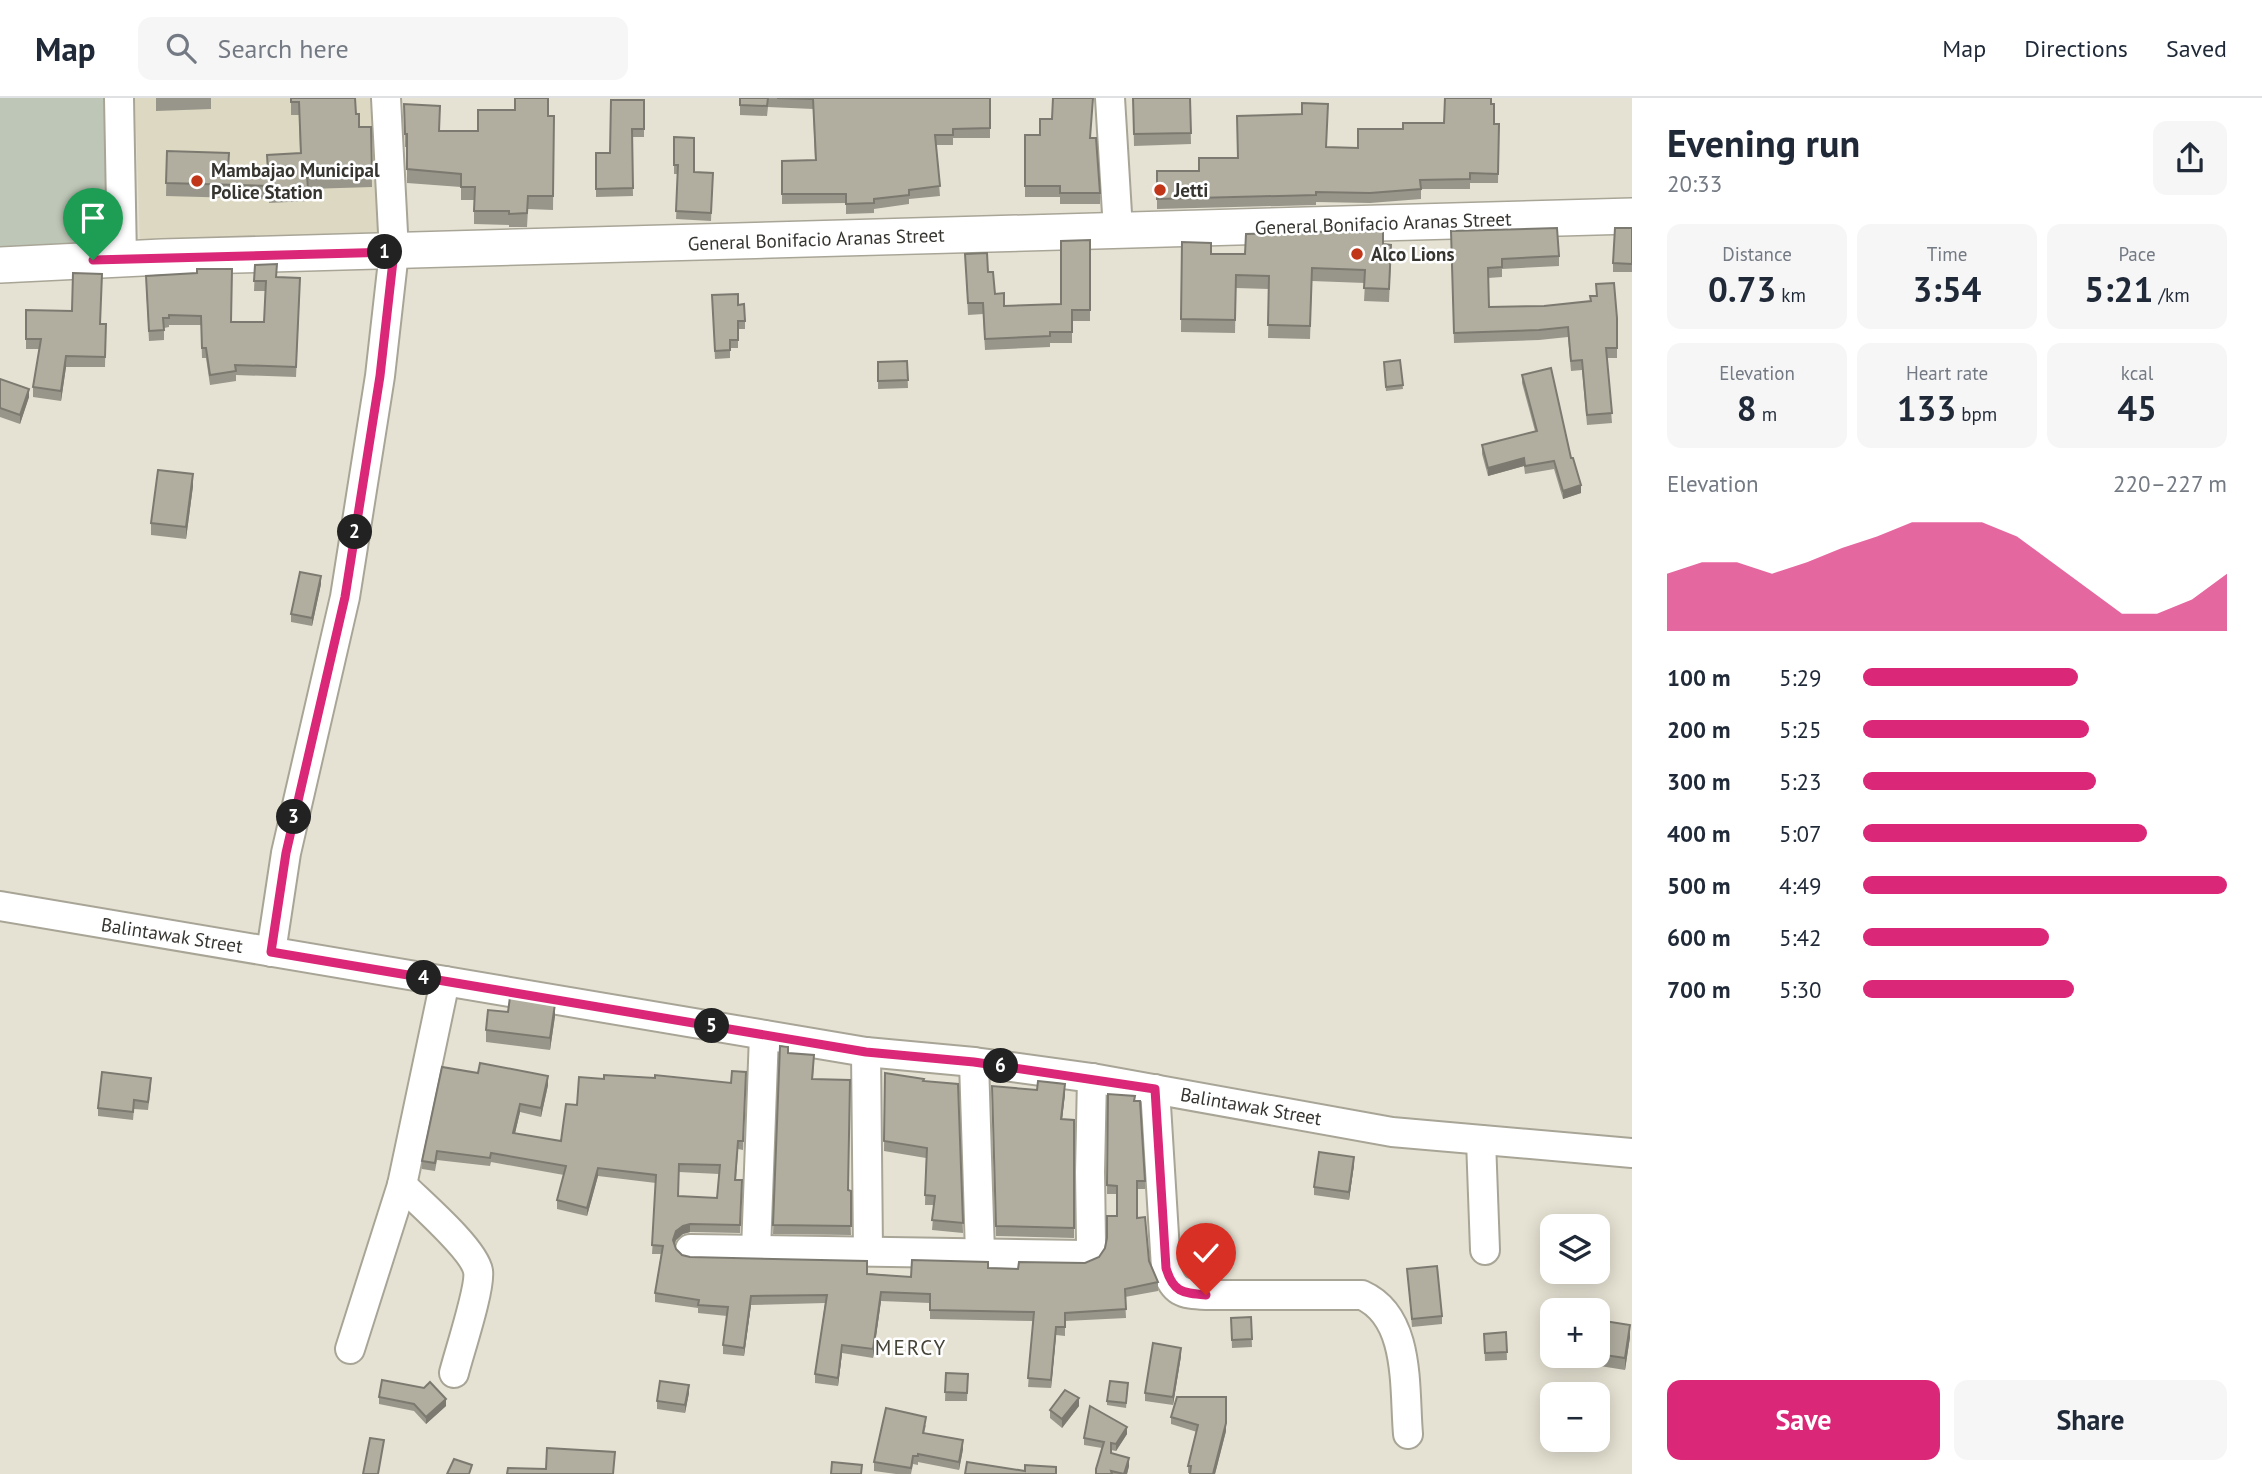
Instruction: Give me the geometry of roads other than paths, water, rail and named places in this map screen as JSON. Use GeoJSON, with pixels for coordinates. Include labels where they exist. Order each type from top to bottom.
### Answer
{"type":"FeatureCollection","features":[{"type":"Feature","properties":{"kind":"main road","name":"General Bonifacio Aranas Street"},"geometry":{"type":"LineString","coordinates":[[0,265],[122,259],[1632,216]]}},
{"type":"Feature","properties":{"kind":"street"},"geometry":{"type":"LineString","coordinates":[[119,98],[122,259]]}},
{"type":"Feature","properties":{"kind":"street"},"geometry":{"type":"LineString","coordinates":[[271,952],[286,853],[345,597],[380,376],[394,252],[386,98]]}},
{"type":"Feature","properties":{"kind":"street"},"geometry":{"type":"LineString","coordinates":[[1110,98],[1118,230]]}},
{"type":"Feature","properties":{"kind":"street","name":"Balintawak Street"},"geometry":{"type":"LineString","coordinates":[[0,906],[866,1052],[974,1062],[1092,1078],[1392,1132],[1632,1153]]}},
{"type":"Feature","properties":{"kind":"street"},"geometry":{"type":"LineString","coordinates":[[349,1349],[402,1185],[445,981]]}},
{"type":"Feature","properties":{"kind":"street"},"geometry":{"type":"LineString","coordinates":[[755,1250],[764,1035]]}},
{"type":"Feature","properties":{"kind":"street"},"geometry":{"type":"LineString","coordinates":[[866,1052],[868,1251]]}},
{"type":"Feature","properties":{"kind":"street"},"geometry":{"type":"LineString","coordinates":[[974,1062],[980,1253]]}},
{"type":"Feature","properties":{"kind":"street"},"geometry":{"type":"LineString","coordinates":[[690,1249],[1085,1255],[1089,1252],[1091,1243],[1092,1078]]}},
{"type":"Feature","properties":{"kind":"street"},"geometry":{"type":"LineString","coordinates":[[1155,1089],[1166,1268],[1169,1279],[1176,1288],[1186,1294],[1362,1295],[1374,1300],[1395,1327],[1401,1348],[1408,1434]]}},
{"type":"Feature","properties":{"kind":"street"},"geometry":{"type":"LineString","coordinates":[[1481,1140],[1485,1250]]}},
{"type":"Feature","properties":{"kind":"street"},"geometry":{"type":"LineString","coordinates":[[402,1185],[464,1246],[478,1272],[454,1373]]}},
{"type":"Feature","properties":{"kind":"place","name":"Mambajao Municipal Police Station"},"geometry":{"type":"Point","coordinates":[197,181]}},
{"type":"Feature","properties":{"kind":"place","name":"Jetti"},"geometry":{"type":"Point","coordinates":[1160,190]}},
{"type":"Feature","properties":{"kind":"place","name":"Alco Lions"},"geometry":{"type":"Point","coordinates":[1357,254]}},
{"type":"Feature","properties":{"kind":"district","name":"MERCY"},"geometry":{"type":"Point","coordinates":[911,1348]}}]}
